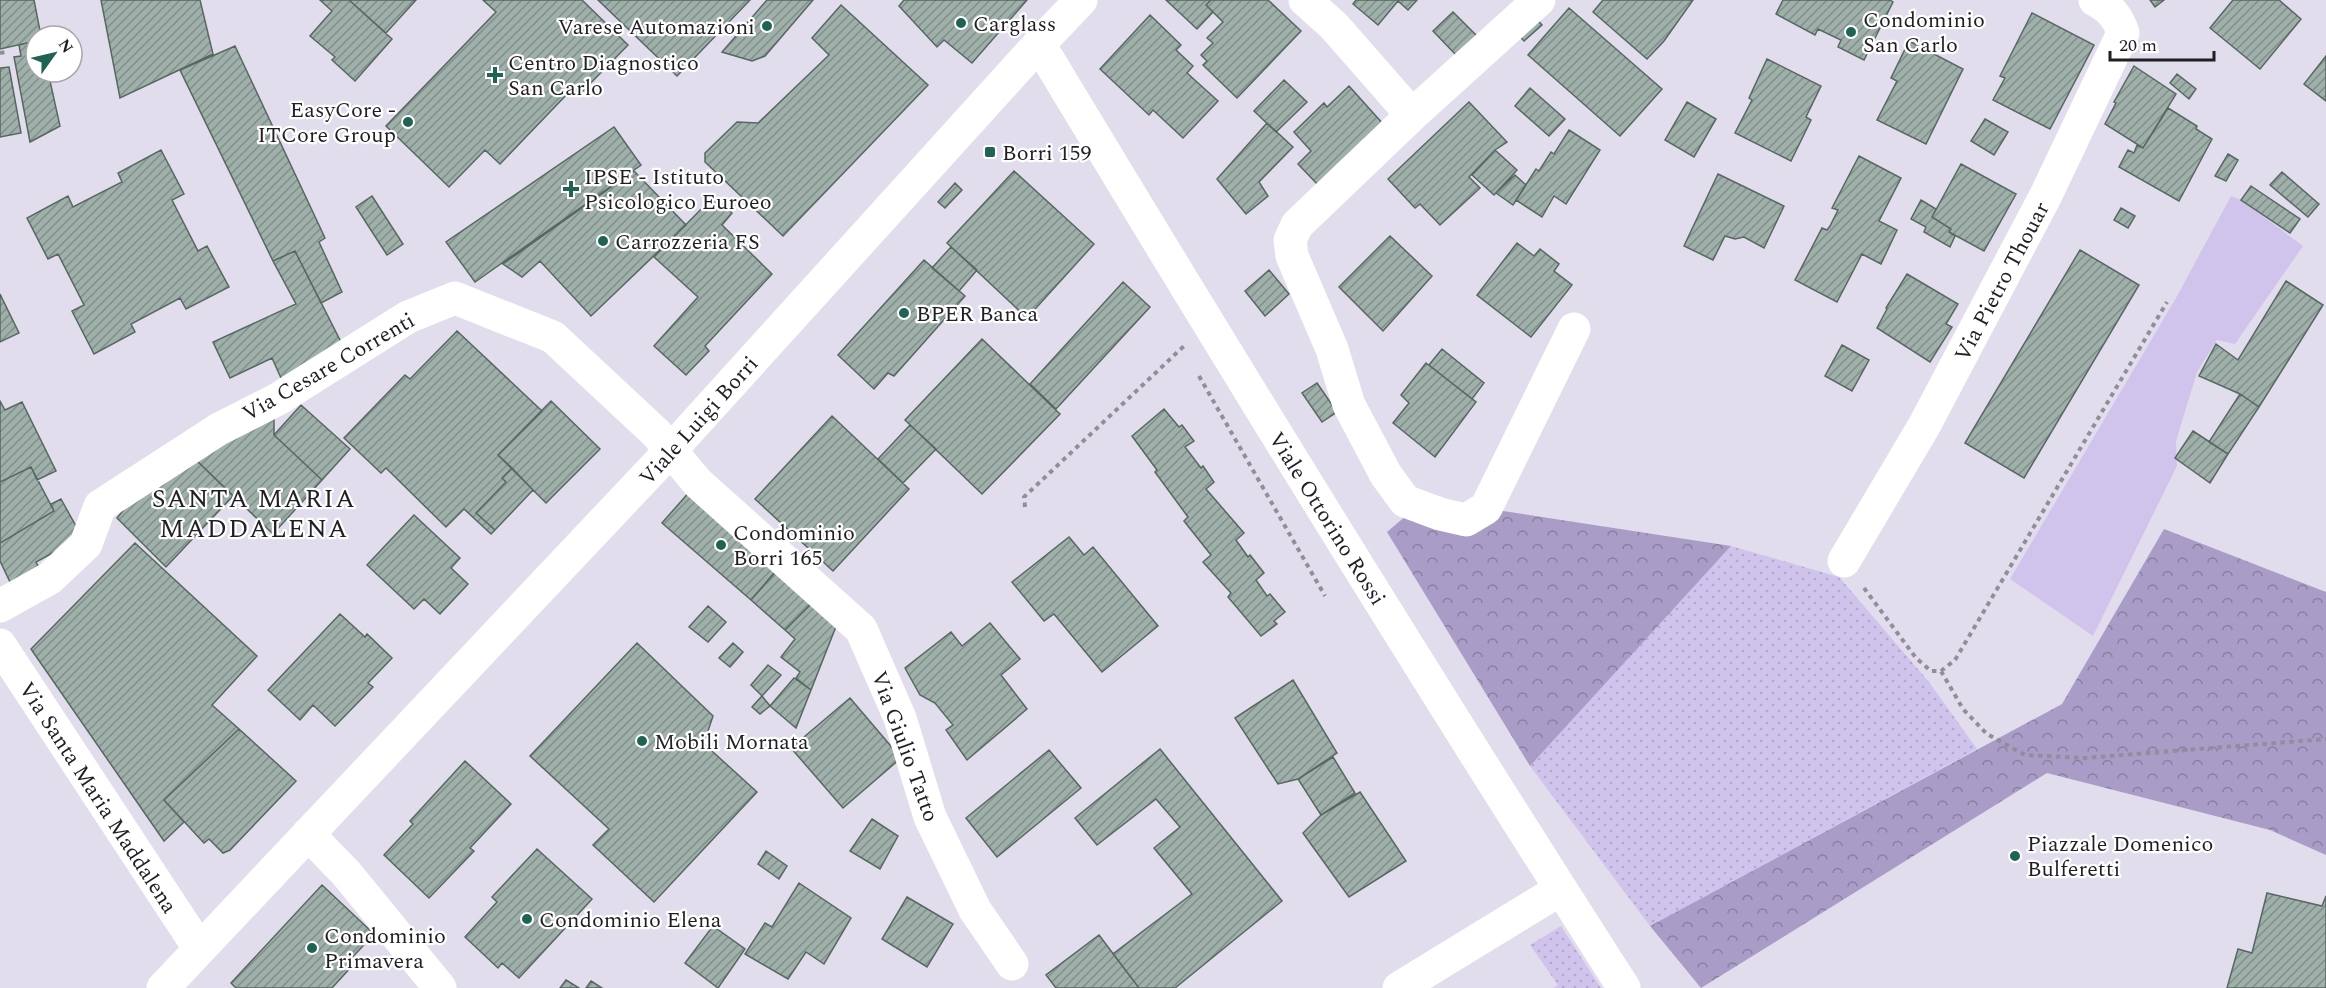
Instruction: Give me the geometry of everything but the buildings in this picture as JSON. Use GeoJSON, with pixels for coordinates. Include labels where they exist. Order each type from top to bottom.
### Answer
{"type":"FeatureCollection","features":[{"type":"Feature","properties":{"kind":"street","name":"Viale Luigi Borri"},"geometry":{"type":"LineString","coordinates":[[163,988],[670,451],[1081,0]]}},
{"type":"Feature","properties":{"kind":"street"},"geometry":{"type":"LineString","coordinates":[[1305,0],[1334,26],[1412,115]]}},
{"type":"Feature","properties":{"kind":"street"},"geometry":{"type":"LineString","coordinates":[[1539,0],[1412,115],[1297,225],[1290,240],[1292,256],[1332,349],[1349,405],[1386,475],[1406,501],[1440,514],[1466,520],[1486,508],[1574,329]]}},
{"type":"Feature","properties":{"kind":"street","name":"Via Pietro Thouar"},"geometry":{"type":"LineString","coordinates":[[1844,561],[1924,426],[2046,195],[2123,33],[2118,18],[2095,0]]}},
{"type":"Feature","properties":{"kind":"street","name":"Viale Ottorino Rossi"},"geometry":{"type":"LineString","coordinates":[[1039,44],[1360,573],[1624,988]]}},
{"type":"Feature","properties":{"kind":"street","name":"Via Cesare Correnti"},"geometry":{"type":"LineString","coordinates":[[0,606],[50,578],[86,544],[100,506],[219,429],[278,399],[408,317],[455,298],[553,337],[656,433],[670,451]]}},
{"type":"Feature","properties":{"kind":"street","name":"Via Giulio Tatto"},"geometry":{"type":"LineString","coordinates":[[670,451],[698,483],[861,628],[900,718],[930,817],[975,910],[1012,964]]}},
{"type":"Feature","properties":{"kind":"street","name":"Via Santa Maria Maddalena"},"geometry":{"type":"LineString","coordinates":[[0,645],[199,948]]}},
{"type":"Feature","properties":{"kind":"street"},"geometry":{"type":"LineString","coordinates":[[308,834],[346,873],[440,988]]}},
{"type":"Feature","properties":{"kind":"street"},"geometry":{"type":"LineString","coordinates":[[1400,988],[1561,889]]}},
{"type":"Feature","properties":{"kind":"path"},"geometry":{"type":"LineString","coordinates":[[0,53],[6,52]]}},
{"type":"Feature","properties":{"kind":"path"},"geometry":{"type":"LineString","coordinates":[[1844,561],[1916,658],[1931,671],[1941,671],[1955,660],[2166,302]]}},
{"type":"Feature","properties":{"kind":"path"},"geometry":{"type":"LineString","coordinates":[[1025,507],[1024,497],[1190,340]]}},
{"type":"Feature","properties":{"kind":"path","name":"Viale Ottorino Rossi"},"geometry":{"type":"LineString","coordinates":[[1202,384],[1325,596]]}},
{"type":"Feature","properties":{"kind":"path"},"geometry":{"type":"LineString","coordinates":[[1941,671],[1963,709],[1987,734],[2025,755],[2085,758],[2326,739]]}},
{"type":"Feature","properties":{"kind":"shaded area"},"geometry":{"type":"Polygon","coordinates":[[[2231,196],[2241,200],[2303,246],[2235,344],[2217,340],[2197,372],[2176,441],[2177,466],[2093,636],[2010,579],[2176,298],[2231,196]]]}},
{"type":"Feature","properties":{"kind":"shaded area"},"geometry":{"type":"Polygon","coordinates":[[[1731,546],[1839,577],[1929,682],[1977,749],[1650,926],[1530,766],[1731,546]]]}},
{"type":"Feature","properties":{"kind":"shaded area"},"geometry":{"type":"Polygon","coordinates":[[[1561,926],[1601,988],[1553,988],[1558,985],[1530,945],[1561,926]]]}},
{"type":"Feature","properties":{"kind":"green space"},"geometry":{"type":"Polygon","coordinates":[[[1497,510],[1731,546],[1530,766],[1387,532],[1408,514],[1497,510]]]}},
{"type":"Feature","properties":{"kind":"green space"},"geometry":{"type":"Polygon","coordinates":[[[2164,529],[2326,592],[2326,855],[2270,830],[2047,773],[1701,988],[1650,926],[2062,704],[2164,529]]]}},
{"type":"Feature","properties":{"kind":"place","name":"Carglass"},"geometry":{"type":"Point","coordinates":[961,23]}},
{"type":"Feature","properties":{"kind":"place","name":"Varese Automazioni"},"geometry":{"type":"Point","coordinates":[767,26]}},
{"type":"Feature","properties":{"kind":"place","name":"Condominio San Carlo"},"geometry":{"type":"Point","coordinates":[1851,32]}},
{"type":"Feature","properties":{"kind":"place","name":"Centro Diagnostico San Carlo"},"geometry":{"type":"Point","coordinates":[495,75]}},
{"type":"Feature","properties":{"kind":"place","name":"EasyCore - ITCore Group"},"geometry":{"type":"Point","coordinates":[408,122]}},
{"type":"Feature","properties":{"kind":"place","name":"Borri 159"},"geometry":{"type":"Point","coordinates":[990,152]}},
{"type":"Feature","properties":{"kind":"place","name":"IPSE - Istituto Psicologico Euroeo"},"geometry":{"type":"Point","coordinates":[571,189]}},
{"type":"Feature","properties":{"kind":"place","name":"Carrozzeria FS"},"geometry":{"type":"Point","coordinates":[603,241]}},
{"type":"Feature","properties":{"kind":"place","name":"BPER Banca"},"geometry":{"type":"Point","coordinates":[904,313]}},
{"type":"Feature","properties":{"kind":"place","name":"Condominio Borri 165"},"geometry":{"type":"Point","coordinates":[721,545]}},
{"type":"Feature","properties":{"kind":"place","name":"Mobili Mornata"},"geometry":{"type":"Point","coordinates":[642,741]}},
{"type":"Feature","properties":{"kind":"place","name":"Piazzale Domenico Bulferetti"},"geometry":{"type":"Point","coordinates":[2015,856]}},
{"type":"Feature","properties":{"kind":"place","name":"Condominio Elena"},"geometry":{"type":"Point","coordinates":[527,919]}},
{"type":"Feature","properties":{"kind":"place","name":"Condominio Primavera"},"geometry":{"type":"Point","coordinates":[312,948]}},
{"type":"Feature","properties":{"kind":"district","name":"SANTA MARIA MADDALENA"},"geometry":{"type":"Point","coordinates":[254,513]}}]}
